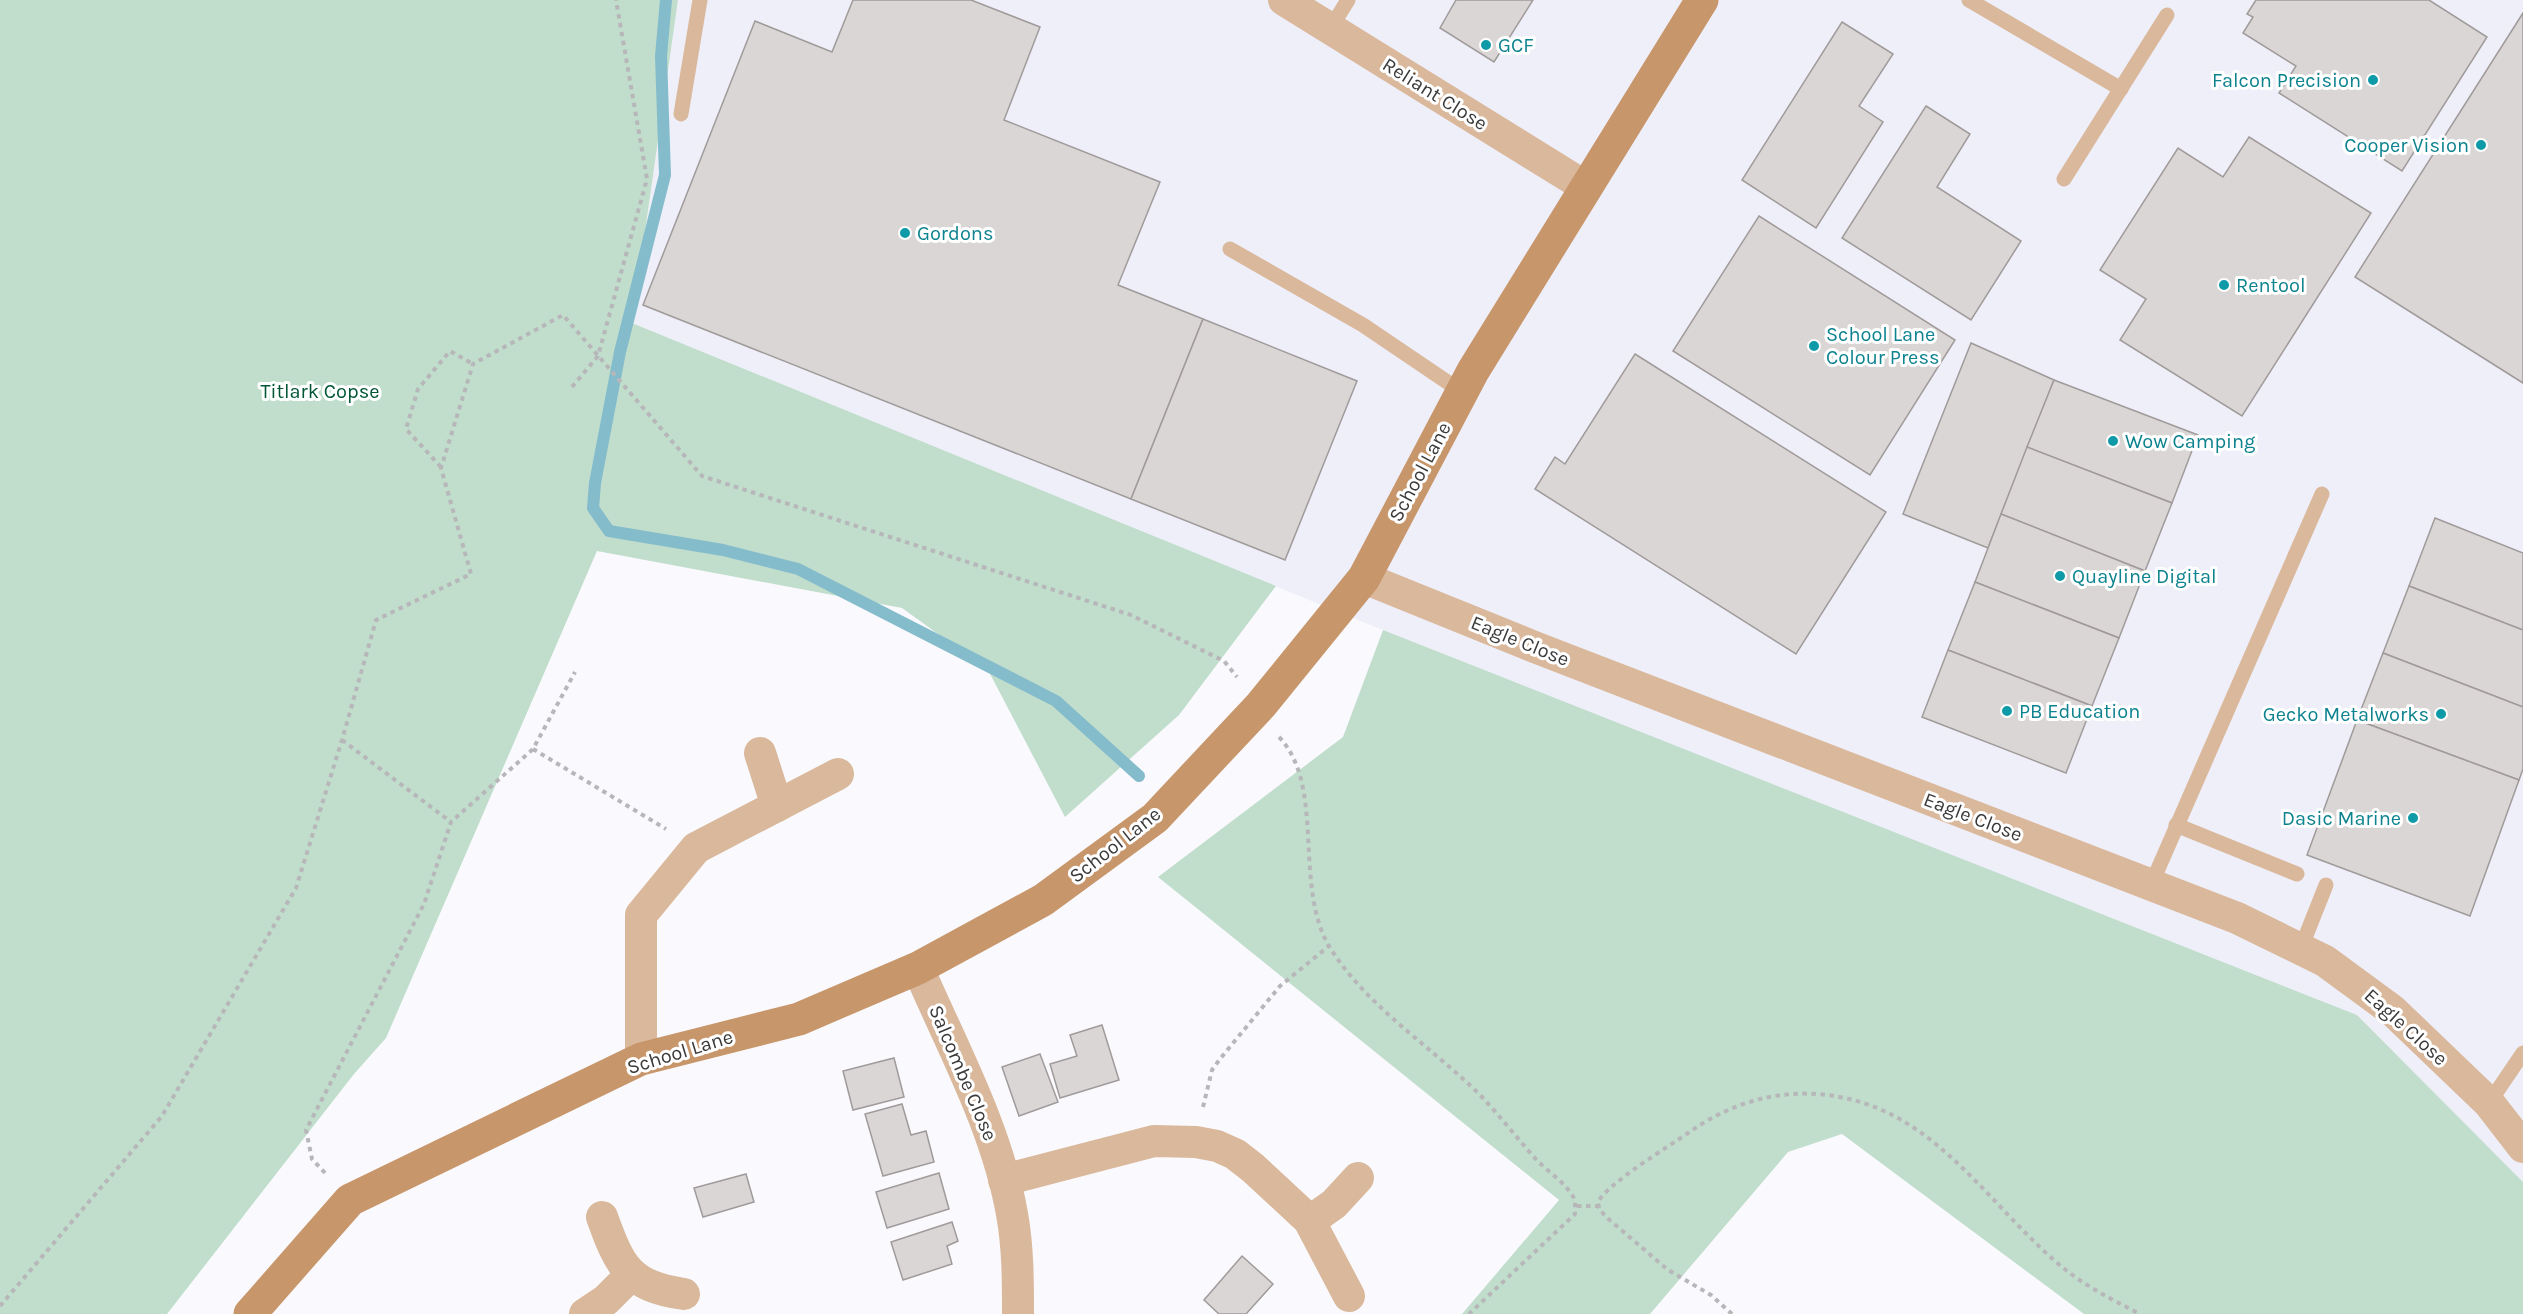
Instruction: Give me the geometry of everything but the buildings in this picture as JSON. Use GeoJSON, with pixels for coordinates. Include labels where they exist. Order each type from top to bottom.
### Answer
{"type":"FeatureCollection","features":[{"type":"Feature","properties":{"kind":"street","name":"Reliant Close"},"geometry":{"type":"LineString","coordinates":[[1284,0],[1586,187]]}},
{"type":"Feature","properties":{"kind":"street","name":"School Lane"},"geometry":{"type":"LineString","coordinates":[[250,1314],[350,1200],[641,1059],[799,1019],[918,968],[1043,900],[1155,818],[1256,710],[1364,578],[1462,392],[1702,0]]}},
{"type":"Feature","properties":{"kind":"street","name":"Eagle Close"},"geometry":{"type":"LineString","coordinates":[[1364,578],[1548,652],[2237,918],[2301,948],[2355,981],[2393,1011],[2489,1104],[2523,1147]]}},
{"type":"Feature","properties":{"kind":"street"},"geometry":{"type":"LineString","coordinates":[[760,753],[777,806]]}},
{"type":"Feature","properties":{"kind":"street"},"geometry":{"type":"LineString","coordinates":[[641,1059],[641,915],[696,848],[838,774]]}},
{"type":"Feature","properties":{"kind":"street","name":"Salcombe Close"},"geometry":{"type":"LineString","coordinates":[[918,968],[982,1116],[1004,1180],[1016,1244],[1018,1314]]}},
{"type":"Feature","properties":{"kind":"street"},"geometry":{"type":"LineString","coordinates":[[1004,1180],[1154,1141],[1196,1142],[1217,1146],[1235,1154],[1294,1204],[1310,1221],[1349,1296]]}},
{"type":"Feature","properties":{"kind":"street"},"geometry":{"type":"LineString","coordinates":[[1310,1221],[1334,1204],[1358,1178]]}},
{"type":"Feature","properties":{"kind":"street"},"geometry":{"type":"LineString","coordinates":[[602,1217],[617,1255],[631,1275],[648,1287],[684,1294]]}},
{"type":"Feature","properties":{"kind":"street"},"geometry":{"type":"LineString","coordinates":[[585,1314],[606,1300],[631,1275]]}},
{"type":"Feature","properties":{"kind":"lane"},"geometry":{"type":"LineString","coordinates":[[681,114],[700,0]]}},
{"type":"Feature","properties":{"kind":"lane"},"geometry":{"type":"LineString","coordinates":[[1330,29],[1348,0]]}},
{"type":"Feature","properties":{"kind":"lane"},"geometry":{"type":"LineString","coordinates":[[1969,0],[2121,89]]}},
{"type":"Feature","properties":{"kind":"lane"},"geometry":{"type":"LineString","coordinates":[[2064,179],[2167,15]]}},
{"type":"Feature","properties":{"kind":"lane"},"geometry":{"type":"LineString","coordinates":[[1230,249],[1363,326],[1462,392]]}},
{"type":"Feature","properties":{"kind":"lane"},"geometry":{"type":"LineString","coordinates":[[2151,885],[2322,494]]}},
{"type":"Feature","properties":{"kind":"lane"},"geometry":{"type":"LineString","coordinates":[[2176,825],[2298,874]]}},
{"type":"Feature","properties":{"kind":"lane"},"geometry":{"type":"LineString","coordinates":[[2301,948],[2326,885]]}},
{"type":"Feature","properties":{"kind":"lane"},"geometry":{"type":"LineString","coordinates":[[2489,1104],[2523,1053]]}},
{"type":"Feature","properties":{"kind":"path"},"geometry":{"type":"LineString","coordinates":[[572,387],[598,356],[647,179],[616,0]]}},
{"type":"Feature","properties":{"kind":"path"},"geometry":{"type":"LineString","coordinates":[[441,468],[473,364],[563,315],[702,477],[1131,615],[1224,661],[1256,710],[1288,746],[1296,762],[1306,812],[1316,916],[1329,946],[1357,983],[1502,1118],[1536,1160],[1574,1196],[1577,1206],[1572,1217],[1468,1314]]}},
{"type":"Feature","properties":{"kind":"path"},"geometry":{"type":"LineString","coordinates":[[0,1306],[162,1116],[296,888],[376,620],[471,574],[441,468],[406,429],[418,389],[450,351],[473,364]]}},
{"type":"Feature","properties":{"kind":"path"},"geometry":{"type":"LineString","coordinates":[[350,1200],[312,1159],[306,1130],[424,903],[451,822],[533,748],[575,672]]}},
{"type":"Feature","properties":{"kind":"path"},"geometry":{"type":"LineString","coordinates":[[342,740],[451,822]]}},
{"type":"Feature","properties":{"kind":"path"},"geometry":{"type":"LineString","coordinates":[[533,748],[696,848]]}},
{"type":"Feature","properties":{"kind":"path"},"geometry":{"type":"LineString","coordinates":[[1196,1142],[1212,1070],[1280,986],[1329,946]]}},
{"type":"Feature","properties":{"kind":"path"},"geometry":{"type":"LineString","coordinates":[[1732,1314],[1711,1295],[1668,1270],[1605,1216],[1598,1206],[1600,1198],[1701,1124],[1746,1102],[1796,1092],[1854,1100],[1875,1105],[1895,1114],[1957,1162],[2086,1287],[2140,1314]]}},
{"type":"Feature","properties":{"kind":"path"},"geometry":{"type":"LineString","coordinates":[[1577,1206],[1598,1206]]}},
{"type":"Feature","properties":{"kind":"shaded area"},"geometry":{"type":"Polygon","coordinates":[[[678,0],[2523,0],[2523,1182],[2357,1015],[1446,656],[632,323],[678,0]]]}},
{"type":"Feature","properties":{"kind":"green space","name":"Titlark Copse"},"geometry":{"type":"Polygon","coordinates":[[[0,0],[678,0],[632,323],[1276,586],[1179,715],[1065,817],[988,670],[902,608],[597,551],[386,1038],[354,1074],[167,1314],[0,1314],[0,0]]]}},
{"type":"Feature","properties":{"kind":"green space"},"geometry":{"type":"Polygon","coordinates":[[[1383,630],[2357,1015],[2523,1182],[2523,1314],[2084,1314],[1842,1134],[1788,1152],[1650,1314],[1462,1314],[1559,1200],[1158,877],[1343,737],[1383,630]]]}},
{"type":"Feature","properties":{"kind":"waterway"},"geometry":{"type":"LineString","coordinates":[[666,0],[661,56],[665,175],[620,352],[595,483],[593,508],[609,531],[723,550],[798,569],[1056,701],[1139,776]]}},
{"type":"Feature","properties":{"kind":"place","name":"GCF"},"geometry":{"type":"Point","coordinates":[1486,45]}},
{"type":"Feature","properties":{"kind":"place","name":"Falcon Precision"},"geometry":{"type":"Point","coordinates":[2373,80]}},
{"type":"Feature","properties":{"kind":"place","name":"Cooper Vision"},"geometry":{"type":"Point","coordinates":[2481,145]}},
{"type":"Feature","properties":{"kind":"place","name":"Gordons"},"geometry":{"type":"Point","coordinates":[905,233]}},
{"type":"Feature","properties":{"kind":"place","name":"Rentool"},"geometry":{"type":"Point","coordinates":[2224,285]}},
{"type":"Feature","properties":{"kind":"place","name":"School Lane Colour Press"},"geometry":{"type":"Point","coordinates":[1814,346]}},
{"type":"Feature","properties":{"kind":"place","name":"Wow Camping"},"geometry":{"type":"Point","coordinates":[2113,441]}},
{"type":"Feature","properties":{"kind":"place","name":"Quayline Digital"},"geometry":{"type":"Point","coordinates":[2060,576]}},
{"type":"Feature","properties":{"kind":"place","name":"PB Education"},"geometry":{"type":"Point","coordinates":[2007,711]}},
{"type":"Feature","properties":{"kind":"place","name":"Gecko Metalworks"},"geometry":{"type":"Point","coordinates":[2441,714]}},
{"type":"Feature","properties":{"kind":"place","name":"Dasic Marine"},"geometry":{"type":"Point","coordinates":[2413,818]}}]}
